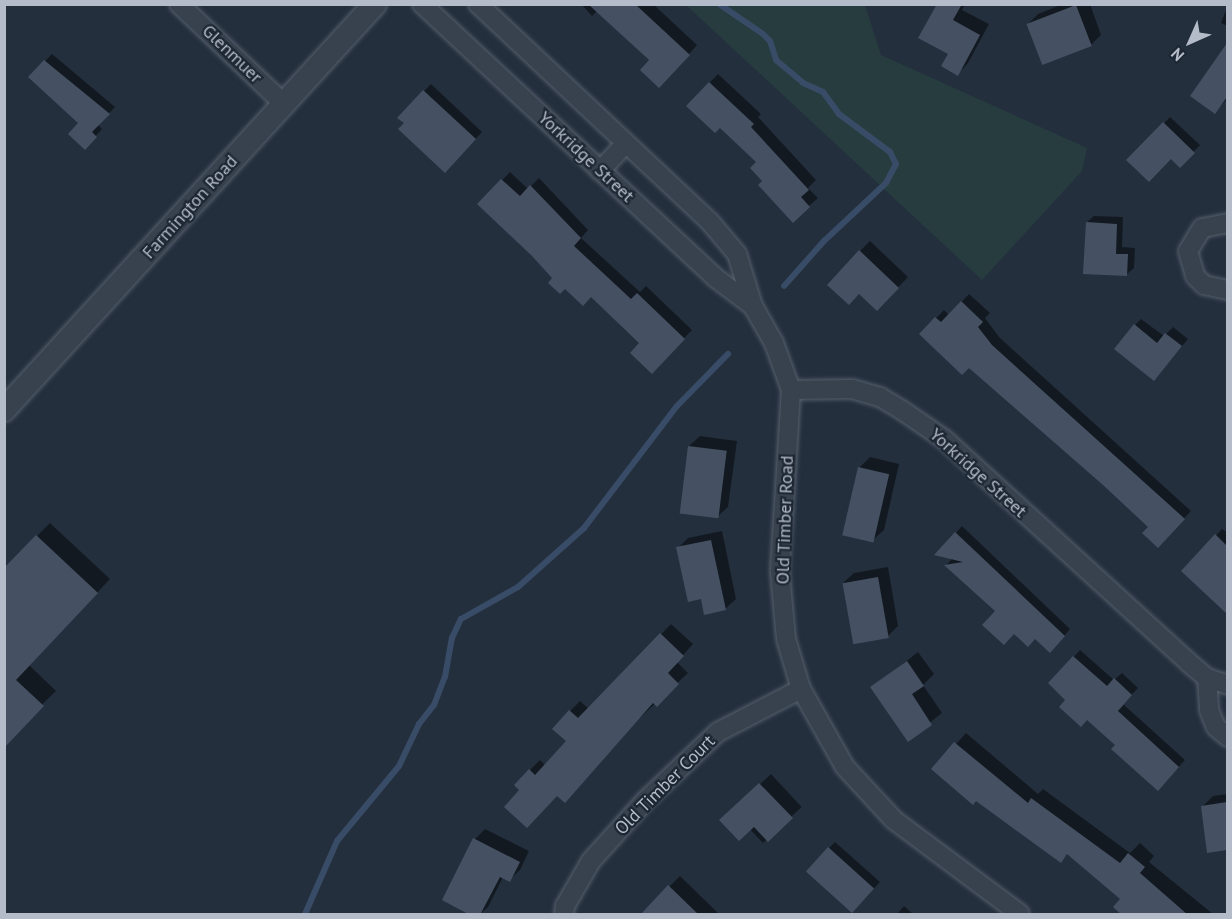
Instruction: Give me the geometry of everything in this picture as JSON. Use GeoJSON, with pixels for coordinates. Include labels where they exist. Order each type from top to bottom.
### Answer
{"type":"FeatureCollection","features":[{"type":"Feature","properties":{"kind":"street","name":"Glenmuer"},"geometry":{"type":"LineString","coordinates":[[179,4],[284,104]]}},
{"type":"Feature","properties":{"kind":"street","name":"Farmington Road"},"geometry":{"type":"LineString","coordinates":[[4,410],[375,4]]}},
{"type":"Feature","properties":{"kind":"street","name":"Yorkridge Street"},"geometry":{"type":"LineString","coordinates":[[422,4],[717,279],[753,306]]}},
{"type":"Feature","properties":{"kind":"street","name":"Yorkridge Street"},"geometry":{"type":"LineString","coordinates":[[478,4],[710,222],[737,254],[753,306],[774,343],[791,390],[852,389],[880,397],[921,423],[944,439],[1207,678],[1227,684]]}},
{"type":"Feature","properties":{"kind":"street"},"geometry":{"type":"LineString","coordinates":[[600,171],[625,144]]}},
{"type":"Feature","properties":{"kind":"street"},"geometry":{"type":"LineString","coordinates":[[1227,222],[1202,228],[1188,251],[1195,276],[1204,285],[1227,290]]}},
{"type":"Feature","properties":{"kind":"street","name":"Old Timber Road"},"geometry":{"type":"LineString","coordinates":[[791,390],[780,572],[786,639],[801,689],[846,767],[894,820],[1020,915]]}},
{"type":"Feature","properties":{"kind":"street"},"geometry":{"type":"LineString","coordinates":[[1207,678],[1209,710],[1216,727],[1227,737]]}},
{"type":"Feature","properties":{"kind":"street","name":"Old Timber Court"},"geometry":{"type":"LineString","coordinates":[[564,915],[564,906],[591,861],[645,801],[718,732],[801,689]]}},
{"type":"Feature","properties":{"kind":"green space"},"geometry":{"type":"Polygon","coordinates":[[[686,5],[865,5],[881,55],[1087,148],[1082,171],[982,280],[686,5]]]}},
{"type":"Feature","properties":{"kind":"building"},"geometry":{"type":"Polygon","coordinates":[[[588,4],[635,4],[690,55],[659,88],[640,70],[649,60],[588,4]]]}},
{"type":"Feature","properties":{"kind":"building"},"geometry":{"type":"Polygon","coordinates":[[[937,4],[962,4],[953,20],[980,35],[958,76],[941,66],[948,54],[918,38],[937,4]]]}},
{"type":"Feature","properties":{"kind":"building"},"geometry":{"type":"Polygon","coordinates":[[[1076,5],[1092,46],[1042,65],[1027,24],[1076,5]]]}},
{"type":"Feature","properties":{"kind":"building"},"geometry":{"type":"Polygon","coordinates":[[[1227,43],[1227,97],[1215,114],[1190,96],[1227,43]]]}},
{"type":"Feature","properties":{"kind":"building"},"geometry":{"type":"Polygon","coordinates":[[[44,60],[110,114],[92,132],[97,137],[85,150],[68,134],[78,123],[28,77],[44,60]]]}},
{"type":"Feature","properties":{"kind":"building"},"geometry":{"type":"Polygon","coordinates":[[[709,82],[754,124],[751,127],[809,190],[801,197],[810,207],[793,223],[758,185],[762,181],[750,168],[756,162],[720,128],[715,133],[686,106],[709,82]]]}},
{"type":"Feature","properties":{"kind":"building"},"geometry":{"type":"Polygon","coordinates":[[[423,90],[476,139],[445,173],[398,129],[404,123],[397,118],[423,90]]]}},
{"type":"Feature","properties":{"kind":"building"},"geometry":{"type":"Polygon","coordinates":[[[1163,122],[1195,153],[1180,168],[1171,159],[1149,182],[1126,160],[1163,122]]]}},
{"type":"Feature","properties":{"kind":"building"},"geometry":{"type":"Polygon","coordinates":[[[501,179],[520,196],[530,185],[581,238],[574,246],[631,299],[637,293],[685,339],[652,374],[630,353],[639,343],[591,297],[583,306],[565,289],[560,294],[548,283],[552,278],[532,256],[477,204],[501,179]]]}},
{"type":"Feature","properties":{"kind":"building"},"geometry":{"type":"Polygon","coordinates":[[[1086,222],[1117,224],[1116,254],[1128,254],[1127,276],[1083,274],[1086,222]]]}},
{"type":"Feature","properties":{"kind":"building"},"geometry":{"type":"Polygon","coordinates":[[[859,250],[899,288],[877,311],[859,294],[849,305],[827,285],[859,250]]]}},
{"type":"Feature","properties":{"kind":"building"},"geometry":{"type":"Polygon","coordinates":[[[961,301],[983,322],[978,327],[992,345],[1185,519],[1158,548],[1142,533],[1148,527],[1103,485],[969,368],[962,375],[919,334],[935,317],[941,322],[961,301]]]}},
{"type":"Feature","properties":{"kind":"building"},"geometry":{"type":"Polygon","coordinates":[[[1134,324],[1157,343],[1165,333],[1182,346],[1154,381],[1114,349],[1134,324]]]}},
{"type":"Feature","properties":{"kind":"building"},"geometry":{"type":"Polygon","coordinates":[[[688,446],[727,451],[718,518],[680,513],[688,446]]]}},
{"type":"Feature","properties":{"kind":"building"},"geometry":{"type":"Polygon","coordinates":[[[858,467],[889,474],[873,542],[842,535],[858,467]]]}},
{"type":"Feature","properties":{"kind":"building"},"geometry":{"type":"Polygon","coordinates":[[[955,532],[1065,636],[1050,653],[1035,639],[1028,647],[1014,634],[1004,645],[982,625],[995,611],[944,565],[963,562],[934,555],[955,532]]]}},
{"type":"Feature","properties":{"kind":"building"},"geometry":{"type":"Polygon","coordinates":[[[1215,534],[1227,546],[1227,614],[1181,571],[1215,534]]]}},
{"type":"Feature","properties":{"kind":"building"},"geometry":{"type":"Polygon","coordinates":[[[36,535],[98,593],[16,680],[44,706],[4,748],[4,568],[36,535]]]}},
{"type":"Feature","properties":{"kind":"building"},"geometry":{"type":"Polygon","coordinates":[[[711,540],[726,610],[704,615],[701,599],[688,602],[676,547],[711,540]]]}},
{"type":"Feature","properties":{"kind":"building"},"geometry":{"type":"Polygon","coordinates":[[[878,577],[889,638],[853,644],[843,583],[878,577]]]}},
{"type":"Feature","properties":{"kind":"building"},"geometry":{"type":"Polygon","coordinates":[[[660,633],[684,656],[668,673],[679,684],[657,707],[653,703],[565,803],[557,796],[527,828],[504,807],[519,790],[514,785],[529,769],[535,775],[566,741],[552,729],[569,710],[578,718],[660,633]]]}},
{"type":"Feature","properties":{"kind":"building"},"geometry":{"type":"Polygon","coordinates":[[[1073,656],[1107,686],[1114,678],[1132,695],[1118,711],[1179,767],[1158,791],[1111,749],[1115,745],[1087,720],[1081,727],[1059,707],[1065,700],[1048,683],[1073,656]]]}},
{"type":"Feature","properties":{"kind":"building"},"geometry":{"type":"Polygon","coordinates":[[[907,661],[924,686],[912,694],[932,725],[908,742],[870,687],[907,661]]]}},
{"type":"Feature","properties":{"kind":"building"},"geometry":{"type":"Polygon","coordinates":[[[954,742],[1028,803],[1031,798],[1120,863],[1128,853],[1145,867],[1140,873],[1188,915],[1122,915],[1113,907],[1120,899],[1067,854],[1061,863],[976,801],[973,805],[931,769],[954,742]]]}},
{"type":"Feature","properties":{"kind":"building"},"geometry":{"type":"Polygon","coordinates":[[[759,783],[793,818],[768,842],[754,827],[739,841],[719,820],[759,783]]]}},
{"type":"Feature","properties":{"kind":"building"},"geometry":{"type":"Polygon","coordinates":[[[1227,802],[1227,850],[1207,853],[1201,806],[1227,802]]]}},
{"type":"Feature","properties":{"kind":"building"},"geometry":{"type":"Polygon","coordinates":[[[473,838],[520,862],[510,882],[500,877],[480,915],[470,915],[442,900],[473,838]]]}},
{"type":"Feature","properties":{"kind":"building"},"geometry":{"type":"Polygon","coordinates":[[[828,847],[874,888],[852,913],[806,872],[828,847]]]}},
{"type":"Feature","properties":{"kind":"building"},"geometry":{"type":"Polygon","coordinates":[[[668,885],[699,915],[640,915],[668,885]]]}},
{"type":"Feature","properties":{"kind":"waterway"},"geometry":{"type":"LineString","coordinates":[[719,4],[763,34],[770,41],[776,60],[803,83],[823,92],[839,114],[890,152],[896,164],[886,183],[824,241],[784,286]]}},
{"type":"Feature","properties":{"kind":"waterway"},"geometry":{"type":"LineString","coordinates":[[305,914],[337,841],[399,766],[419,724],[434,705],[445,677],[452,638],[461,619],[518,587],[584,528],[677,406],[728,354]]}}]}
